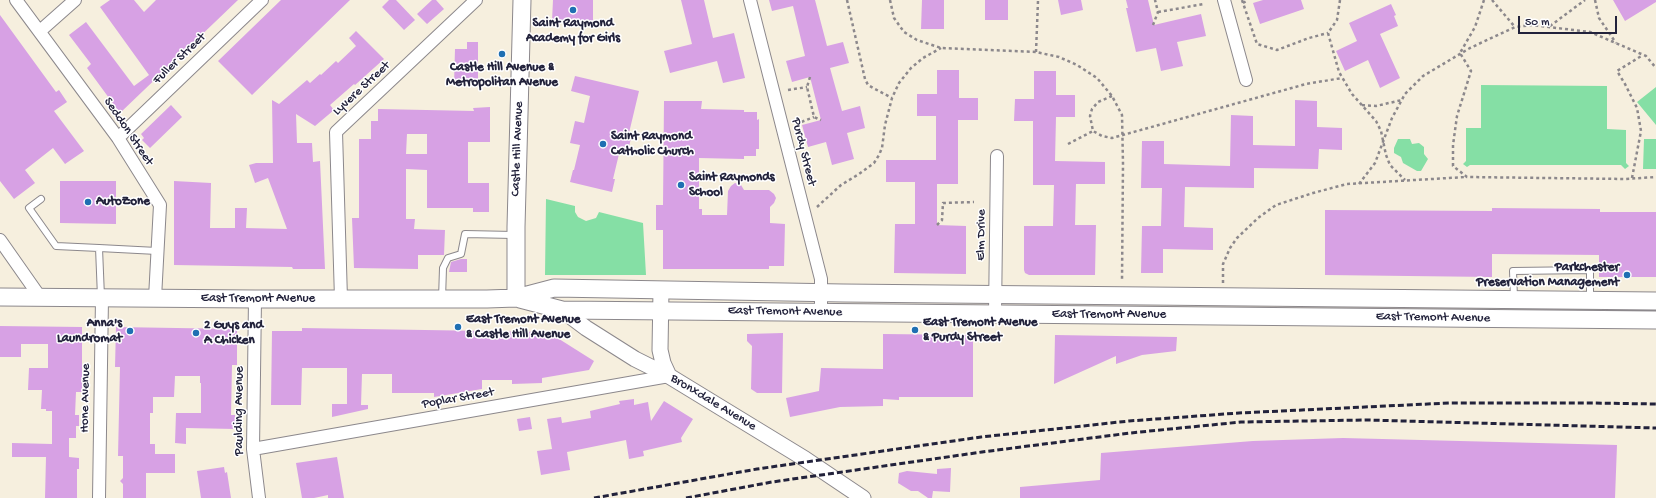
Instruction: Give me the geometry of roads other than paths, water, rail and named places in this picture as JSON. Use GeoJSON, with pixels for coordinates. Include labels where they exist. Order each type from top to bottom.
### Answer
{"type":"FeatureCollection","features":[{"type":"Feature","properties":{"kind":"main road","name":"Castle Hill Avenue"},"geometry":{"type":"LineString","coordinates":[[516,298],[516,234],[522,0]]}},
{"type":"Feature","properties":{"kind":"main road","name":"East Tremont Avenue"},"geometry":{"type":"LineString","coordinates":[[0,297],[341,300],[516,298],[554,288],[1656,301]]}},
{"type":"Feature","properties":{"kind":"main road"},"geometry":{"type":"LineString","coordinates":[[1158,296],[1158,315]]}},
{"type":"Feature","properties":{"kind":"main road","name":"East Tremont Avenue"},"geometry":{"type":"LineString","coordinates":[[516,298],[562,310],[1656,320]]}},
{"type":"Feature","properties":{"kind":"main road"},"geometry":{"type":"LineString","coordinates":[[1356,298],[1356,318]]}},
{"type":"Feature","properties":{"kind":"main road"},"geometry":{"type":"LineString","coordinates":[[1499,319],[1506,299]]}},
{"type":"Feature","properties":{"kind":"main road"},"geometry":{"type":"LineString","coordinates":[[1590,301],[1590,319]]}},
{"type":"Feature","properties":{"kind":"street","name":"Seddon Street"},"geometry":{"type":"LineString","coordinates":[[16,0],[118,138],[160,205],[155,298]]}},
{"type":"Feature","properties":{"kind":"street"},"geometry":{"type":"LineString","coordinates":[[40,31],[75,0]]}},
{"type":"Feature","properties":{"kind":"street","name":"Fuller Street"},"geometry":{"type":"LineString","coordinates":[[118,138],[262,0]]}},
{"type":"Feature","properties":{"kind":"street","name":"Lyvere Street"},"geometry":{"type":"LineString","coordinates":[[341,300],[336,132],[476,0]]}},
{"type":"Feature","properties":{"kind":"street","name":"Purdy Street"},"geometry":{"type":"LineString","coordinates":[[750,0],[821,279],[821,312]]}},
{"type":"Feature","properties":{"kind":"street"},"geometry":{"type":"LineString","coordinates":[[1224,0],[1246,80]]}},
{"type":"Feature","properties":{"kind":"street","name":"Elm Drive"},"geometry":{"type":"LineString","coordinates":[[995,314],[997,156]]}},
{"type":"Feature","properties":{"kind":"street"},"geometry":{"type":"LineString","coordinates":[[0,240],[40,297]]}},
{"type":"Feature","properties":{"kind":"street"},"geometry":{"type":"LineString","coordinates":[[661,290],[660,350],[663,363],[669,376]]}},
{"type":"Feature","properties":{"kind":"street","name":"Hone Avenue"},"geometry":{"type":"LineString","coordinates":[[99,498],[102,298]]}},
{"type":"Feature","properties":{"kind":"street","name":"Paulding Avenue"},"geometry":{"type":"LineString","coordinates":[[255,299],[253,450],[259,498]]}},
{"type":"Feature","properties":{"kind":"street","name":"Bronxdale Avenue"},"geometry":{"type":"LineString","coordinates":[[562,310],[586,328],[635,359],[669,376],[805,459],[863,498]]}},
{"type":"Feature","properties":{"kind":"street","name":"Poplar Street"},"geometry":{"type":"LineString","coordinates":[[253,450],[669,376]]}},
{"type":"Feature","properties":{"kind":"lane"},"geometry":{"type":"LineString","coordinates":[[41,199],[29,208],[56,246],[158,251]]}},
{"type":"Feature","properties":{"kind":"lane"},"geometry":{"type":"LineString","coordinates":[[442,299],[443,268],[448,258],[461,254],[465,234],[516,234]]}},
{"type":"Feature","properties":{"kind":"lane"},"geometry":{"type":"LineString","coordinates":[[99,248],[102,298]]}},
{"type":"Feature","properties":{"kind":"lane"},"geometry":{"type":"LineString","coordinates":[[1506,299],[1513,271],[1590,270],[1590,301]]}},
{"type":"Feature","properties":{"kind":"railway"},"geometry":{"type":"LineString","coordinates":[[594,498],[757,469],[981,437],[1129,421],[1239,413],[1449,403],[1656,404]]}},
{"type":"Feature","properties":{"kind":"railway"},"geometry":{"type":"LineString","coordinates":[[686,498],[772,482],[982,452],[1130,433],[1241,422],[1367,420],[1656,428]]}},
{"type":"Feature","properties":{"kind":"place","name":"Saint Raymond Academy for Girls"},"geometry":{"type":"Point","coordinates":[573,10]}},
{"type":"Feature","properties":{"kind":"place","name":"Castle Hill Avenue & Metropolitan Avenue"},"geometry":{"type":"Point","coordinates":[502,54]}},
{"type":"Feature","properties":{"kind":"place","name":"Saint Raymond Catholic Church"},"geometry":{"type":"Point","coordinates":[603,144]}},
{"type":"Feature","properties":{"kind":"place","name":"Saint Raymonds School"},"geometry":{"type":"Point","coordinates":[681,185]}},
{"type":"Feature","properties":{"kind":"place","name":"AutoZone"},"geometry":{"type":"Point","coordinates":[88,202]}},
{"type":"Feature","properties":{"kind":"place","name":"Parkchester Preservation Management"},"geometry":{"type":"Point","coordinates":[1627,275]}},
{"type":"Feature","properties":{"kind":"place","name":"East Tremont Avenue & Castle Hill Avenue"},"geometry":{"type":"Point","coordinates":[458,327]}},
{"type":"Feature","properties":{"kind":"place","name":"East Tremont Avenue & Purdy Street"},"geometry":{"type":"Point","coordinates":[915,330]}},
{"type":"Feature","properties":{"kind":"place","name":"Anna's Laundromat"},"geometry":{"type":"Point","coordinates":[130,331]}},
{"type":"Feature","properties":{"kind":"place","name":"2 Guys and A Chicken"},"geometry":{"type":"Point","coordinates":[196,333]}}]}
